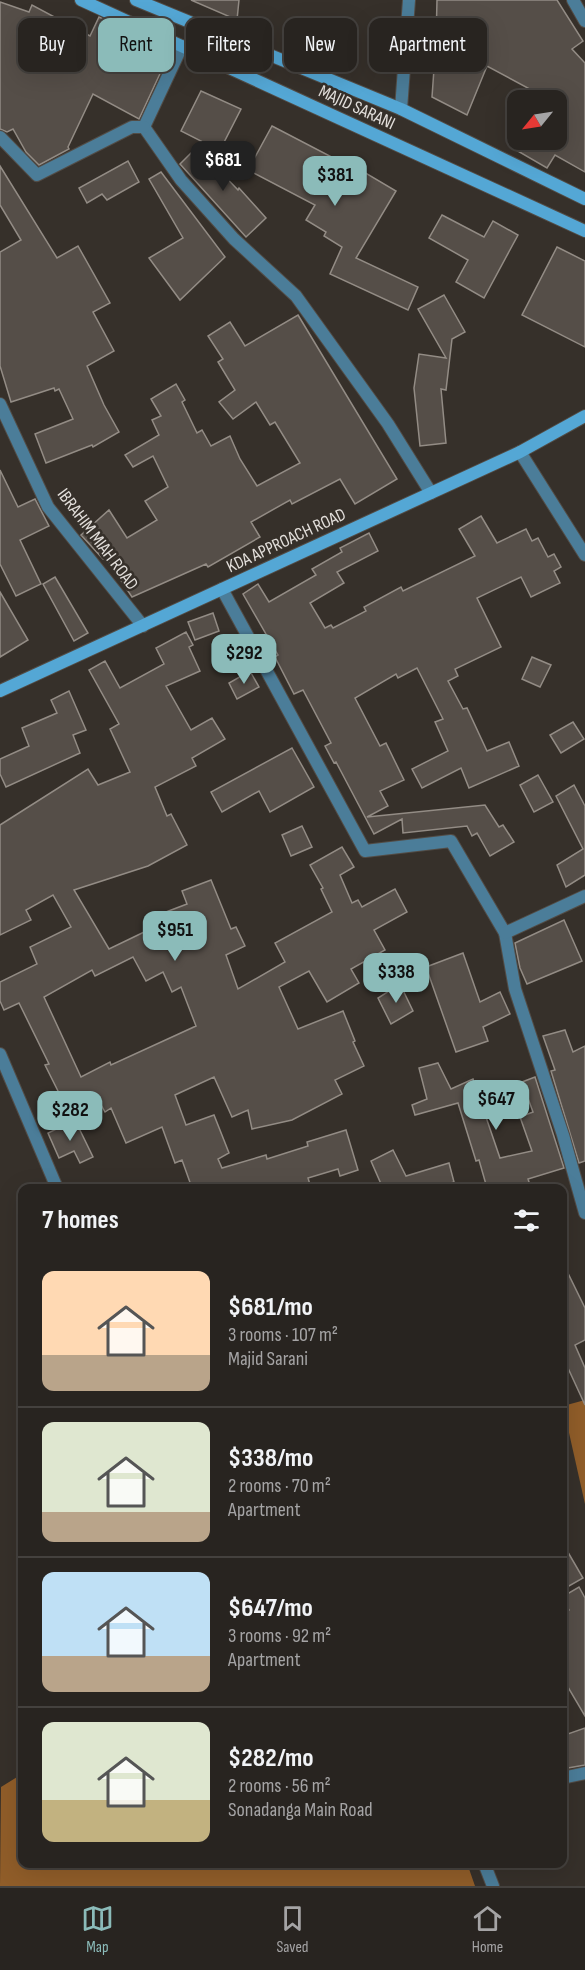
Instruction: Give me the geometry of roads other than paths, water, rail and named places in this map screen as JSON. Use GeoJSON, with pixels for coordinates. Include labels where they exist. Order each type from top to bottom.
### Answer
{"type":"FeatureCollection","features":[{"type":"Feature","properties":{"kind":"main road","name":"MAJID SARANI"},"geometry":{"type":"LineString","coordinates":[[81,0],[585,231]]}},
{"type":"Feature","properties":{"kind":"main road","name":"MAJID SARANI"},"geometry":{"type":"LineString","coordinates":[[135,0],[401,109],[585,199]]}},
{"type":"Feature","properties":{"kind":"main road","name":"KDA APPROACH ROAD"},"geometry":{"type":"LineString","coordinates":[[0,691],[520,452],[585,416]]}},
{"type":"Feature","properties":{"kind":"street"},"geometry":{"type":"LineString","coordinates":[[401,109],[409,0]]}},
{"type":"Feature","properties":{"kind":"street"},"geometry":{"type":"LineString","coordinates":[[573,0],[585,21]]}},
{"type":"Feature","properties":{"kind":"street"},"geometry":{"type":"LineString","coordinates":[[144,127],[182,46]]}},
{"type":"Feature","properties":{"kind":"street"},"geometry":{"type":"LineString","coordinates":[[0,137],[37,175],[132,127],[144,127]]}},
{"type":"Feature","properties":{"kind":"street"},"geometry":{"type":"LineString","coordinates":[[144,127],[181,180],[234,239],[296,296],[388,424],[431,493]]}},
{"type":"Feature","properties":{"kind":"street","name":"IBRAHIM MIAH ROAD"},"geometry":{"type":"LineString","coordinates":[[0,404],[48,507],[143,626]]}},
{"type":"Feature","properties":{"kind":"street"},"geometry":{"type":"LineString","coordinates":[[520,452],[585,555]]}},
{"type":"Feature","properties":{"kind":"street"},"geometry":{"type":"LineString","coordinates":[[222,589],[365,852],[451,841],[505,933],[515,988],[563,1135],[585,1213]]}},
{"type":"Feature","properties":{"kind":"street"},"geometry":{"type":"LineString","coordinates":[[505,933],[585,897]]}},
{"type":"Feature","properties":{"kind":"street"},"geometry":{"type":"LineString","coordinates":[[0,1054],[55,1184]]}},
{"type":"Feature","properties":{"kind":"street"},"geometry":{"type":"LineString","coordinates":[[567,1777],[585,1773]]}},
{"type":"Feature","properties":{"kind":"street"},"geometry":{"type":"LineString","coordinates":[[486,1868],[493,1886]]}}]}
